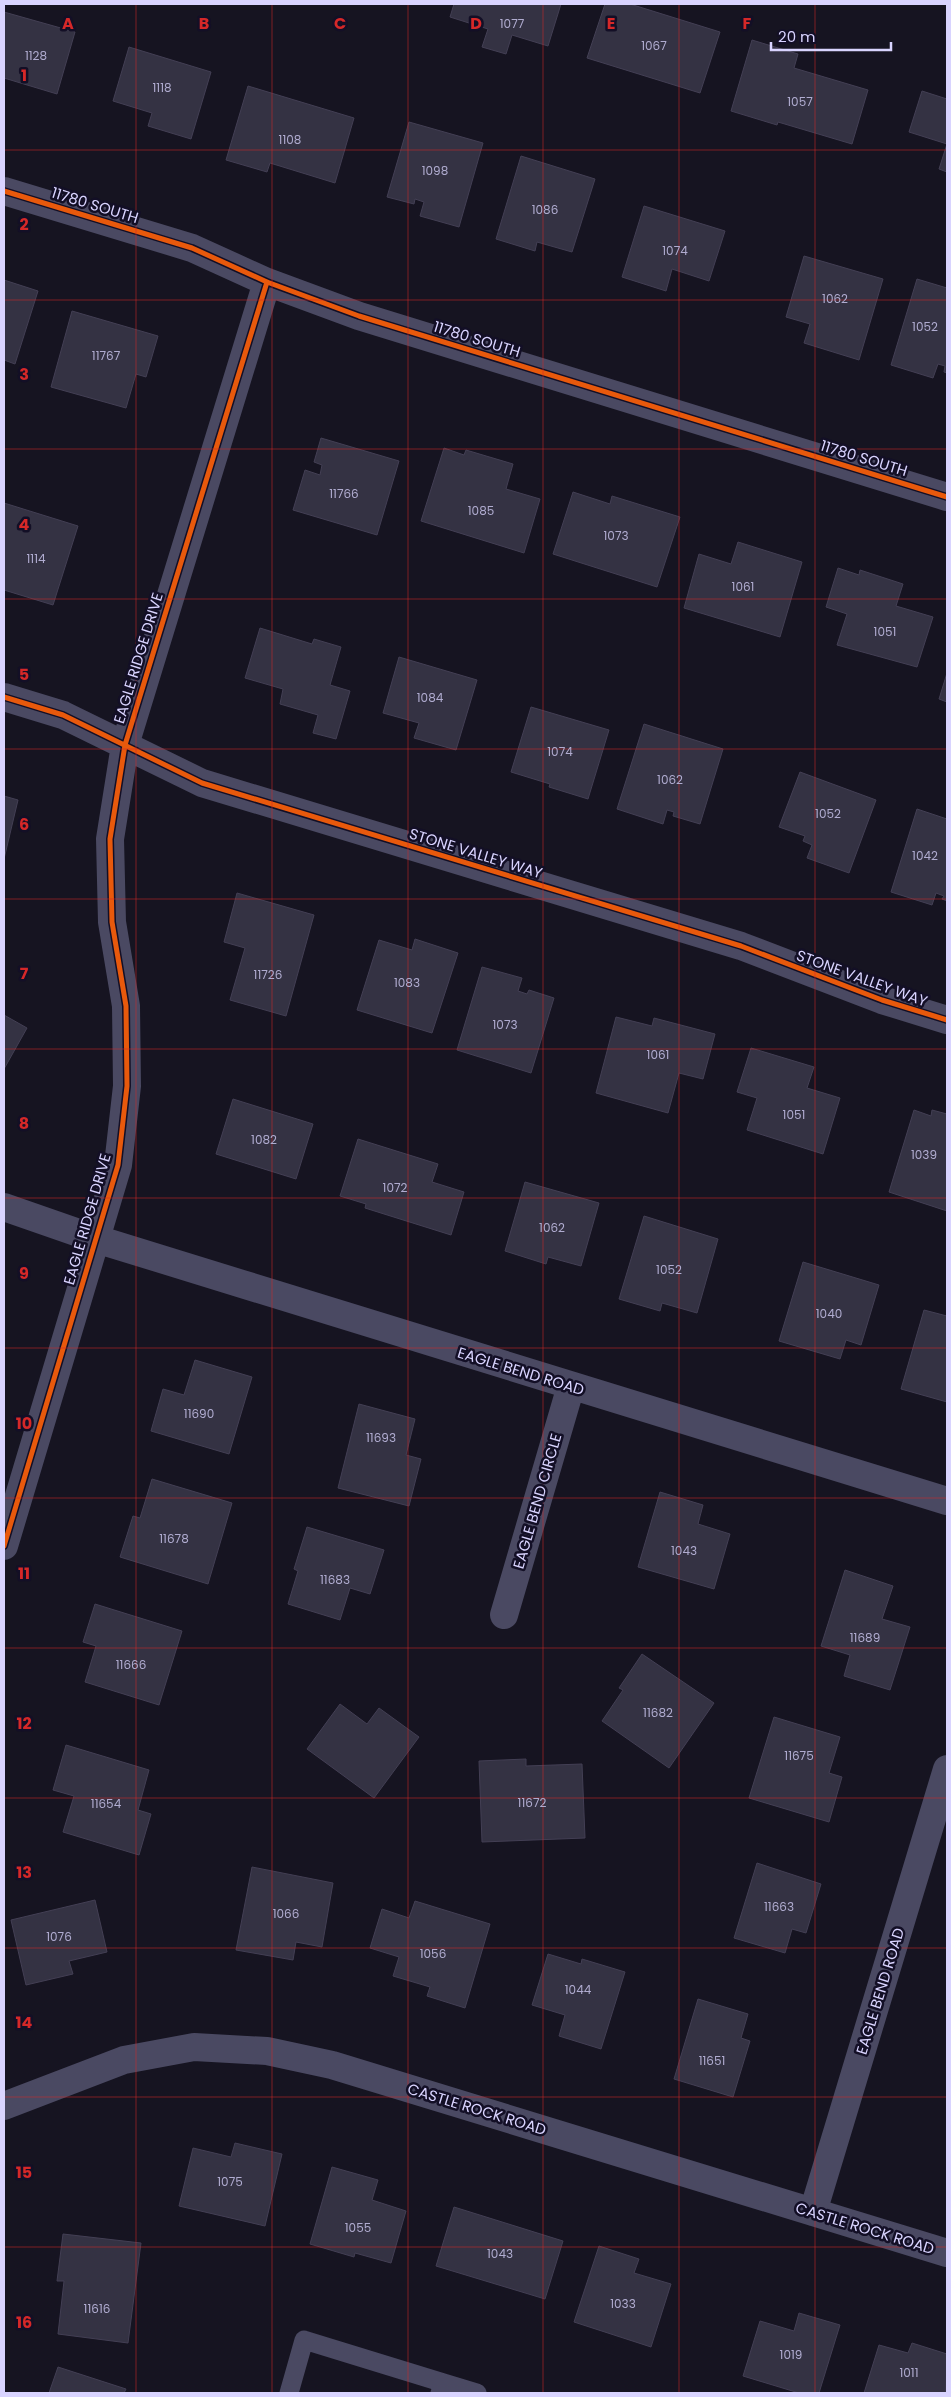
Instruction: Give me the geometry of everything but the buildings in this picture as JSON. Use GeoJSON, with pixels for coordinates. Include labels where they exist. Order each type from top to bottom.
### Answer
{"type":"FeatureCollection","features":[{"type":"Feature","properties":{"kind":"street","name":"11780 SOUTH"},"geometry":{"type":"LineString","coordinates":[[4,191],[192,248],[267,282],[359,316],[947,497]]}},
{"type":"Feature","properties":{"kind":"street","name":"EAGLE RIDGE DRIVE"},"geometry":{"type":"LineString","coordinates":[[4,1546],[118,1165],[127,1086],[126,1006],[112,922],[110,839],[124,745],[267,282]]}},
{"type":"Feature","properties":{"kind":"street","name":"STONE VALLEY WAY"},"geometry":{"type":"LineString","coordinates":[[4,697],[63,715],[202,783],[741,946],[882,1000],[947,1020]]}},
{"type":"Feature","properties":{"kind":"street","name":"EAGLE BEND ROAD"},"geometry":{"type":"LineString","coordinates":[[4,1207],[96,1239],[947,1500]]}},
{"type":"Feature","properties":{"kind":"street","name":"EAGLE BEND CIRCLE"},"geometry":{"type":"LineString","coordinates":[[504,1616],[571,1386]]}},
{"type":"Feature","properties":{"kind":"street","name":"EAGLE BEND ROAD"},"geometry":{"type":"LineString","coordinates":[[812,2212],[947,1769]]}},
{"type":"Feature","properties":{"kind":"street","name":"CASTLE ROCK ROAD"},"geometry":{"type":"LineString","coordinates":[[4,2106],[124,2060],[194,2048],[267,2051],[332,2065],[947,2253]]}},
{"type":"Feature","properties":{"kind":"lane"},"geometry":{"type":"LineString","coordinates":[[289,2393],[304,2340],[442,2388],[477,2393]]}},
{"type":"Feature","properties":{"kind":"cycle path"},"geometry":{"type":"LineString","coordinates":[[4,191],[192,248],[267,282],[359,316],[947,497]]}},
{"type":"Feature","properties":{"kind":"cycle path"},"geometry":{"type":"LineString","coordinates":[[4,1546],[118,1165],[127,1086],[126,1006],[112,922],[110,839],[125,745],[267,282]]}},
{"type":"Feature","properties":{"kind":"cycle path"},"geometry":{"type":"LineString","coordinates":[[4,697],[63,715],[202,783],[741,946],[882,1000],[947,1020]]}}]}
